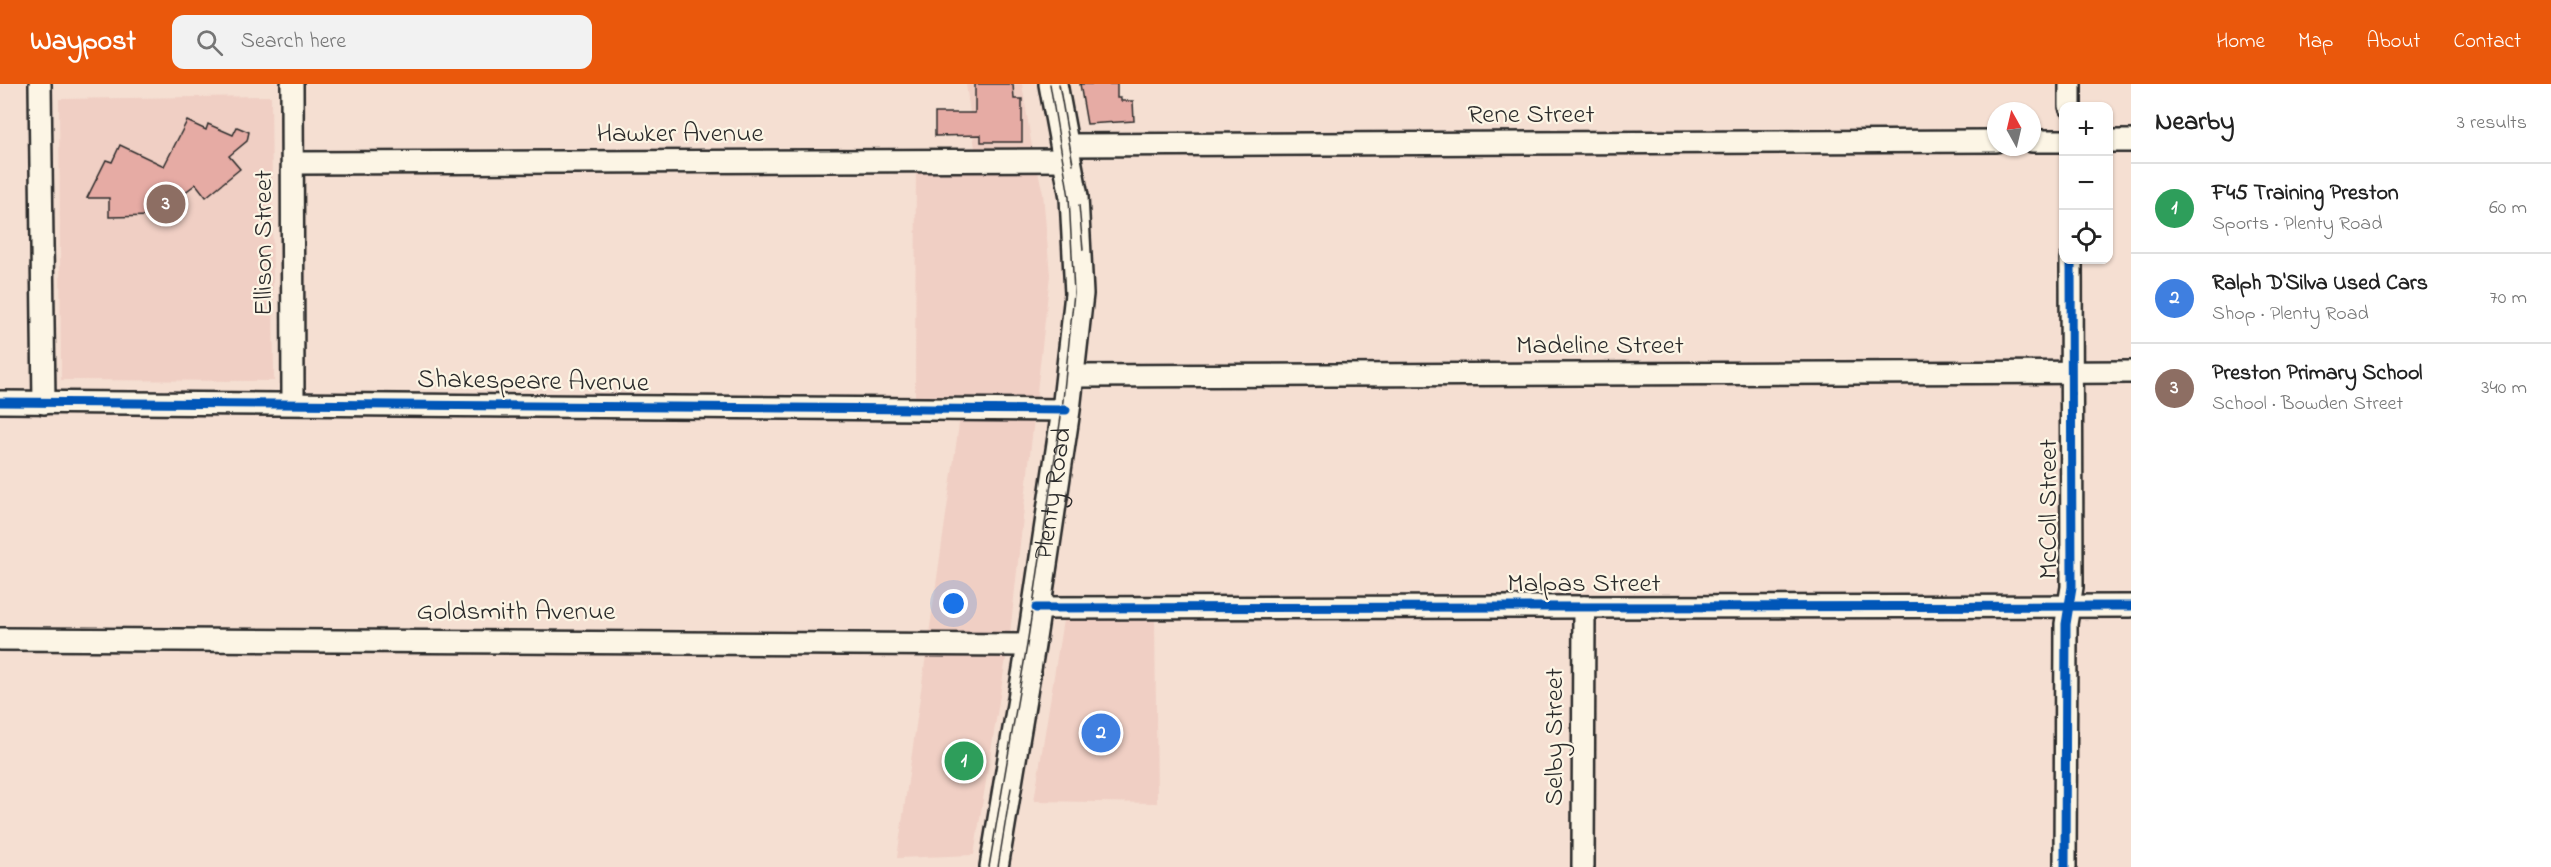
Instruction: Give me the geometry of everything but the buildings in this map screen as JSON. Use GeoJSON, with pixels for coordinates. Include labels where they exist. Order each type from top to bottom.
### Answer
{"type":"FeatureCollection","features":[{"type":"Feature","properties":{"kind":"main road","name":"Plenty Road"},"geometry":{"type":"LineString","coordinates":[[993,867],[1031,645],[1066,410],[1079,271],[1077,228],[1067,153],[1053,84]]}},
{"type":"Feature","properties":{"kind":"street"},"geometry":{"type":"LineString","coordinates":[[40,84],[44,403]]}},
{"type":"Feature","properties":{"kind":"street","name":"Ellison Street"},"geometry":{"type":"LineString","coordinates":[[292,84],[293,403]]}},
{"type":"Feature","properties":{"kind":"street"},"geometry":{"type":"LineString","coordinates":[[2070,84],[2070,102]]}},
{"type":"Feature","properties":{"kind":"street","name":"Rene Street"},"geometry":{"type":"LineString","coordinates":[[1067,153],[1987,141]]}},
{"type":"Feature","properties":{"kind":"street"},"geometry":{"type":"LineString","coordinates":[[2041,141],[2059,141]]}},
{"type":"Feature","properties":{"kind":"street"},"geometry":{"type":"LineString","coordinates":[[2113,141],[2131,141]]}},
{"type":"Feature","properties":{"kind":"street","name":"Hawker Avenue"},"geometry":{"type":"LineString","coordinates":[[293,163],[1067,153]]}},
{"type":"Feature","properties":{"kind":"street","name":"McColl Street"},"geometry":{"type":"LineString","coordinates":[[2065,867],[2069,606],[2072,587],[2071,264]]}},
{"type":"Feature","properties":{"kind":"street","name":"Madeline Street"},"geometry":{"type":"LineString","coordinates":[[1070,376],[2131,372]]}},
{"type":"Feature","properties":{"kind":"street","name":"Shakespeare Avenue"},"geometry":{"type":"LineString","coordinates":[[0,402],[1066,410]]}},
{"type":"Feature","properties":{"kind":"street","name":"Malpas Street"},"geometry":{"type":"LineString","coordinates":[[1036,608],[2131,606]]}},
{"type":"Feature","properties":{"kind":"street","name":"Selby Street"},"geometry":{"type":"LineString","coordinates":[[1583,867],[1584,607]]}},
{"type":"Feature","properties":{"kind":"street","name":"Goldsmith Avenue"},"geometry":{"type":"LineString","coordinates":[[0,639],[1031,645]]}},
{"type":"Feature","properties":{"kind":"shaded area"},"geometry":{"type":"Polygon","coordinates":[[[966,84],[1022,84],[1032,147],[1043,193],[1050,275],[1010,634],[974,855],[897,858],[963,396],[915,396],[916,152],[975,149],[966,84]]]}},
{"type":"Feature","properties":{"kind":"shaded area"},"geometry":{"type":"Polygon","coordinates":[[[271,96],[274,381],[61,380],[59,99],[271,96]]]}},
{"type":"Feature","properties":{"kind":"shaded area"},"geometry":{"type":"Polygon","coordinates":[[[1063,620],[1155,621],[1157,803],[1034,801],[1063,620]]]}},
{"type":"Feature","properties":{"kind":"tram line"},"geometry":{"type":"LineString","coordinates":[[989,867],[1027,645],[1062,410],[1074,293],[1069,197],[1050,84]]}},
{"type":"Feature","properties":{"kind":"tram line"},"geometry":{"type":"LineString","coordinates":[[1059,84],[1073,164]]}},
{"type":"Feature","properties":{"kind":"tram line"},"geometry":{"type":"LineString","coordinates":[[1079,205],[1083,250]]}},
{"type":"Feature","properties":{"kind":"tram line"},"geometry":{"type":"LineString","coordinates":[[998,867],[1011,788]]}},
{"type":"Feature","properties":{"kind":"cycle path"},"geometry":{"type":"LineString","coordinates":[[2065,867],[2066,624],[2072,587],[2071,264]]}},
{"type":"Feature","properties":{"kind":"cycle path"},"geometry":{"type":"LineString","coordinates":[[0,402],[1066,410]]}},
{"type":"Feature","properties":{"kind":"cycle path"},"geometry":{"type":"LineString","coordinates":[[1036,608],[2131,606]]}},
{"type":"Feature","properties":{"kind":"place","name":"Preston Primary School"},"geometry":{"type":"Point","coordinates":[166,204]}},
{"type":"Feature","properties":{"kind":"place","name":"Ralph D'Silva Used Cars"},"geometry":{"type":"Point","coordinates":[1101,733]}},
{"type":"Feature","properties":{"kind":"place","name":"F45 Training Preston"},"geometry":{"type":"Point","coordinates":[964,761]}}]}
